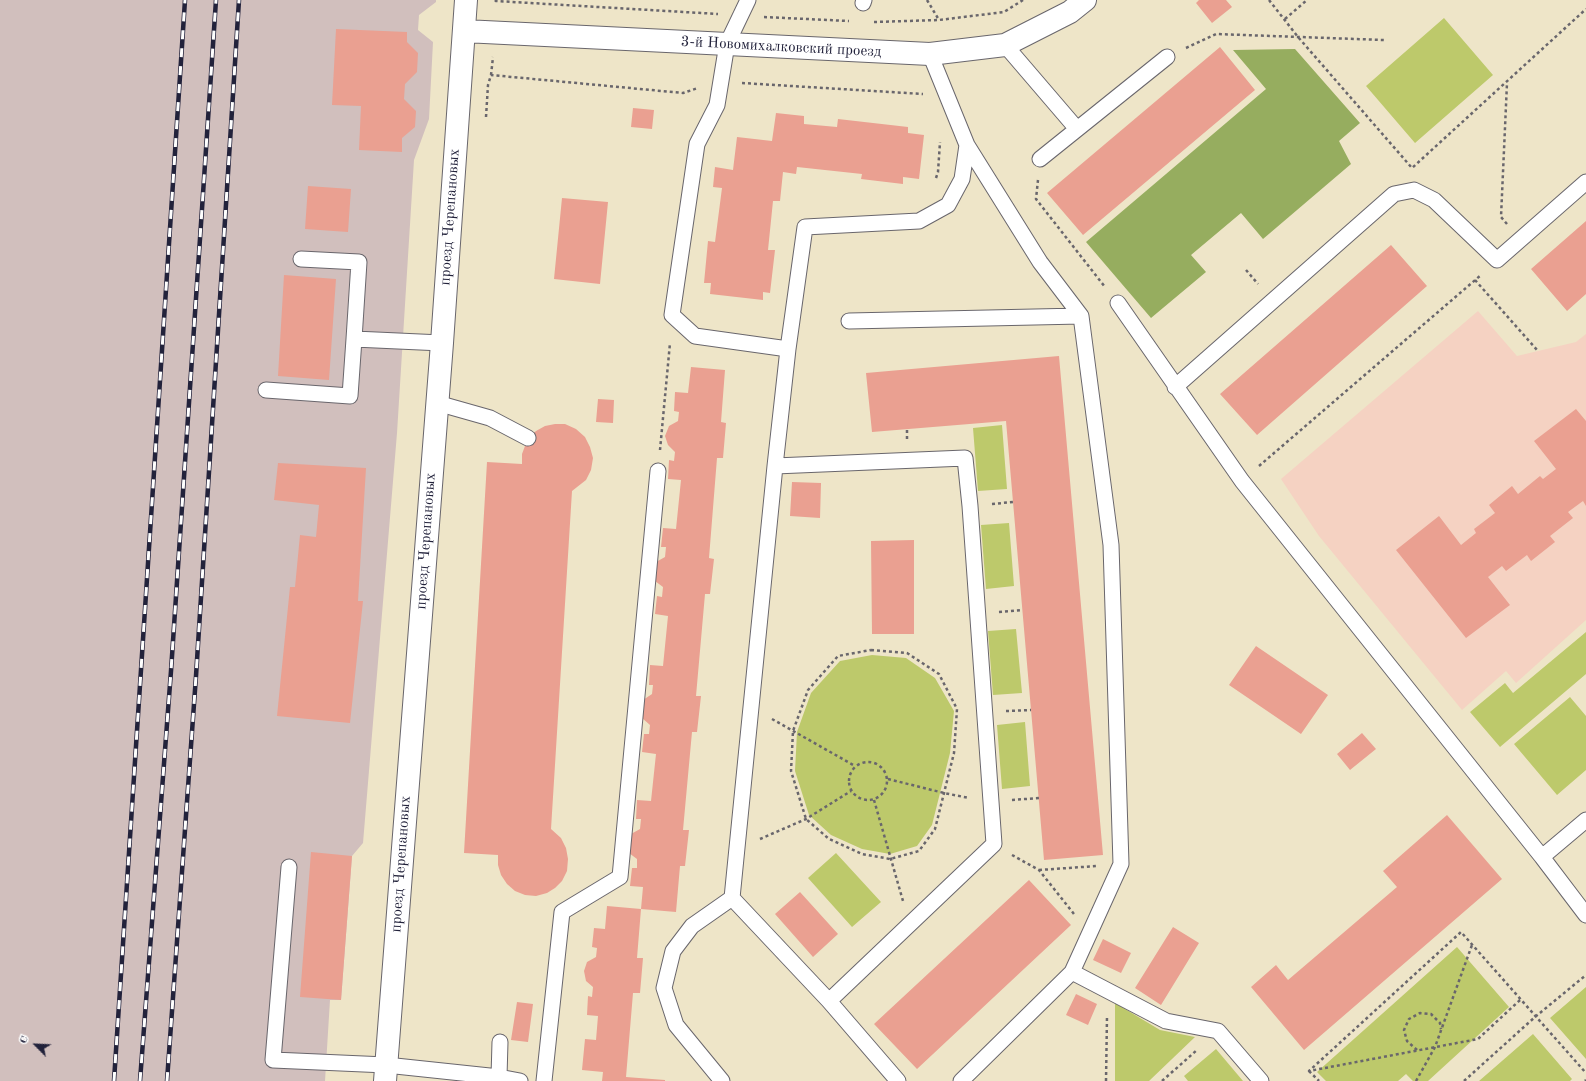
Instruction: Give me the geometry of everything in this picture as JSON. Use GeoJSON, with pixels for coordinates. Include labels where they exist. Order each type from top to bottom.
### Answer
{"type":"FeatureCollection","features":[{"type":"Feature","properties":{"kind":"street","name":"проезд Черепановых"},"geometry":{"type":"LineString","coordinates":[[385,1073],[442,343],[466,0]]}},
{"type":"Feature","properties":{"kind":"street","name":"3-й Новомихалковский проезд"},"geometry":{"type":"LineString","coordinates":[[464,31],[930,54],[1005,45],[1070,12],[1085,0]]}},
{"type":"Feature","properties":{"kind":"lane"},"geometry":{"type":"LineString","coordinates":[[748,0],[727,44],[717,105],[697,144],[672,315],[695,336],[788,349]]}},
{"type":"Feature","properties":{"kind":"lane"},"geometry":{"type":"LineString","coordinates":[[1005,45],[1077,129]]}},
{"type":"Feature","properties":{"kind":"lane"},"geometry":{"type":"LineString","coordinates":[[930,54],[967,145],[1040,262],[1081,316],[1111,545],[1121,864],[1072,972],[961,1081]]}},
{"type":"Feature","properties":{"kind":"lane"},"geometry":{"type":"LineString","coordinates":[[1040,159],[1167,57]]}},
{"type":"Feature","properties":{"kind":"lane"},"geometry":{"type":"LineString","coordinates":[[892,1079],[829,1001],[732,898],[774,466],[805,227],[919,221],[948,205],[962,179],[967,145]]}},
{"type":"Feature","properties":{"kind":"lane"},"geometry":{"type":"LineString","coordinates":[[1176,387],[1394,194],[1414,190],[1434,200],[1497,260],[1586,182]]}},
{"type":"Feature","properties":{"kind":"lane"},"geometry":{"type":"LineString","coordinates":[[266,390],[350,396],[359,262],[301,259]]}},
{"type":"Feature","properties":{"kind":"lane"},"geometry":{"type":"LineString","coordinates":[[1118,303],[1242,481],[1542,857],[1586,915]]}},
{"type":"Feature","properties":{"kind":"lane"},"geometry":{"type":"LineString","coordinates":[[849,321],[1081,316]]}},
{"type":"Feature","properties":{"kind":"lane"},"geometry":{"type":"LineString","coordinates":[[354,339],[442,343]]}},
{"type":"Feature","properties":{"kind":"lane"},"geometry":{"type":"LineString","coordinates":[[437,403],[490,418],[528,438]]}},
{"type":"Feature","properties":{"kind":"lane"},"geometry":{"type":"LineString","coordinates":[[774,466],[965,458],[974,560],[994,844],[829,1001]]}},
{"type":"Feature","properties":{"kind":"lane"},"geometry":{"type":"LineString","coordinates":[[544,1081],[562,912],[620,877],[658,471]]}},
{"type":"Feature","properties":{"kind":"lane"},"geometry":{"type":"LineString","coordinates":[[1542,857],[1586,820]]}},
{"type":"Feature","properties":{"kind":"lane"},"geometry":{"type":"LineString","coordinates":[[289,867],[273,1060],[385,1073],[499,1077],[520,1081]]}},
{"type":"Feature","properties":{"kind":"lane"},"geometry":{"type":"LineString","coordinates":[[722,1081],[676,1025],[664,988],[672,951],[692,926],[732,898]]}},
{"type":"Feature","properties":{"kind":"lane"},"geometry":{"type":"LineString","coordinates":[[1072,972],[1166,1022],[1218,1031],[1261,1081]]}},
{"type":"Feature","properties":{"kind":"lane"},"geometry":{"type":"LineString","coordinates":[[499,1077],[500,1042]]}},
{"type":"Feature","properties":{"kind":"path"},"geometry":{"type":"LineString","coordinates":[[495,0],[504,2],[852,21]]}},
{"type":"Feature","properties":{"kind":"path"},"geometry":{"type":"LineString","coordinates":[[927,0],[939,20]]}},
{"type":"Feature","properties":{"kind":"path"},"geometry":{"type":"LineString","coordinates":[[868,21],[939,20],[1004,12],[1023,0]]}},
{"type":"Feature","properties":{"kind":"path"},"geometry":{"type":"LineString","coordinates":[[1269,0],[1298,37],[1412,168],[1586,9]]}},
{"type":"Feature","properties":{"kind":"path"},"geometry":{"type":"LineString","coordinates":[[1285,19],[1307,0]]}},
{"type":"Feature","properties":{"kind":"path"},"geometry":{"type":"LineString","coordinates":[[1167,57],[1216,34],[1384,40]]}},
{"type":"Feature","properties":{"kind":"path"},"geometry":{"type":"LineString","coordinates":[[485,124],[488,85],[491,75],[683,93],[721,81],[921,94],[928,97]]}},
{"type":"Feature","properties":{"kind":"path"},"geometry":{"type":"LineString","coordinates":[[1507,82],[1501,217],[1520,239]]}},
{"type":"Feature","properties":{"kind":"path"},"geometry":{"type":"LineString","coordinates":[[934,182],[938,172],[940,140]]}},
{"type":"Feature","properties":{"kind":"path"},"geometry":{"type":"LineString","coordinates":[[1040,159],[1036,199],[1118,303]]}},
{"type":"Feature","properties":{"kind":"path"},"geometry":{"type":"LineString","coordinates":[[1242,481],[1497,260]]}},
{"type":"Feature","properties":{"kind":"path"},"geometry":{"type":"LineString","coordinates":[[1475,280],[1538,351]]}},
{"type":"Feature","properties":{"kind":"path"},"geometry":{"type":"LineString","coordinates":[[658,471],[672,315]]}},
{"type":"Feature","properties":{"kind":"path"},"geometry":{"type":"LineString","coordinates":[[871,650],[907,653],[939,674],[957,709],[954,753],[935,829],[919,851],[890,859],[862,854],[829,839],[806,818],[791,771],[793,731],[808,690],[838,656],[871,650]]}},
{"type":"Feature","properties":{"kind":"path"},"geometry":{"type":"LineString","coordinates":[[751,706],[855,766]]}},
{"type":"Feature","properties":{"kind":"path"},"geometry":{"type":"LineString","coordinates":[[871,761],[879,764],[885,771],[888,779],[886,788],[881,795],[874,800],[865,800],[857,797],[851,791],[848,782],[850,774],[855,766],[862,762],[871,761]]}},
{"type":"Feature","properties":{"kind":"path"},"geometry":{"type":"LineString","coordinates":[[888,779],[944,793],[990,802]]}},
{"type":"Feature","properties":{"kind":"path"},"geometry":{"type":"LineString","coordinates":[[737,848],[806,818],[851,791]]}},
{"type":"Feature","properties":{"kind":"path"},"geometry":{"type":"LineString","coordinates":[[874,800],[910,924]]}},
{"type":"Feature","properties":{"kind":"path"},"geometry":{"type":"LineString","coordinates":[[994,844],[1039,870],[1089,933]]}},
{"type":"Feature","properties":{"kind":"path"},"geometry":{"type":"LineString","coordinates":[[1039,870],[1121,864]]}},
{"type":"Feature","properties":{"kind":"path"},"geometry":{"type":"LineString","coordinates":[[1309,1071],[1461,932],[1586,1073]]}},
{"type":"Feature","properties":{"kind":"path"},"geometry":{"type":"LineString","coordinates":[[1416,1081],[1435,1047],[1472,944]]}},
{"type":"Feature","properties":{"kind":"path"},"geometry":{"type":"LineString","coordinates":[[1464,1081],[1535,1017],[1586,975]]}},
{"type":"Feature","properties":{"kind":"path"},"geometry":{"type":"LineString","coordinates":[[1106,1081],[1107,990]]}},
{"type":"Feature","properties":{"kind":"path"},"geometry":{"type":"LineString","coordinates":[[1309,1071],[1478,1039],[1520,1000]]}},
{"type":"Feature","properties":{"kind":"path"},"geometry":{"type":"LineString","coordinates":[[1417,1050],[1408,1041],[1404,1030],[1409,1019],[1420,1013],[1431,1014],[1440,1023],[1441,1029]]}},
{"type":"Feature","properties":{"kind":"path"},"geometry":{"type":"LineString","coordinates":[[1162,1081],[1218,1031]]}},
{"type":"Feature","properties":{"kind":"path"},"geometry":{"type":"LineString","coordinates":[[1309,1071],[1319,1081]]}},
{"type":"Feature","properties":{"kind":"shaded area"},"geometry":{"type":"Polygon","coordinates":[[[0,0],[436,0],[436,2],[419,15],[418,30],[433,42],[429,119],[414,160],[397,433],[363,843],[352,856],[341,1000],[330,1000],[325,1081],[0,1081],[0,0]]]}},
{"type":"Feature","properties":{"kind":"shaded area"},"geometry":{"type":"Polygon","coordinates":[[[1478,311],[1517,356],[1576,342],[1586,334],[1586,620],[1516,683],[1506,671],[1462,710],[1319,536],[1281,479],[1478,311]]]}},
{"type":"Feature","properties":{"kind":"green space"},"geometry":{"type":"Polygon","coordinates":[[[1444,18],[1493,75],[1415,143],[1366,86],[1444,18]]]}},
{"type":"Feature","properties":{"kind":"green space"},"geometry":{"type":"Polygon","coordinates":[[[1295,49],[1360,123],[1339,141],[1351,164],[1263,239],[1241,213],[1191,255],[1206,272],[1151,318],[1086,242],[1266,89],[1233,50],[1295,49]]]}},
{"type":"Feature","properties":{"kind":"green space"},"geometry":{"type":"Polygon","coordinates":[[[1002,425],[1007,489],[978,491],[973,428],[1002,425]]]}},
{"type":"Feature","properties":{"kind":"green space"},"geometry":{"type":"Polygon","coordinates":[[[1009,523],[1014,586],[986,589],[981,525],[1009,523]]]}},
{"type":"Feature","properties":{"kind":"green space"},"geometry":{"type":"Polygon","coordinates":[[[1016,629],[1022,693],[993,695],[988,631],[1016,629]]]}},
{"type":"Feature","properties":{"kind":"green space"},"geometry":{"type":"Polygon","coordinates":[[[1586,632],[1586,674],[1500,747],[1470,712],[1505,683],[1513,693],[1586,632]]]}},
{"type":"Feature","properties":{"kind":"green space"},"geometry":{"type":"Polygon","coordinates":[[[872,655],[906,658],[935,678],[954,711],[950,753],[932,825],[917,846],[890,854],[862,849],[831,835],[809,815],[795,771],[797,732],[811,693],[840,661],[872,655]]]}},
{"type":"Feature","properties":{"kind":"green space"},"geometry":{"type":"Polygon","coordinates":[[[1570,697],[1586,716],[1586,770],[1557,795],[1514,744],[1570,697]]]}},
{"type":"Feature","properties":{"kind":"green space"},"geometry":{"type":"Polygon","coordinates":[[[1025,722],[1030,786],[1002,789],[997,725],[1025,722]]]}},
{"type":"Feature","properties":{"kind":"green space"},"geometry":{"type":"Polygon","coordinates":[[[836,853],[881,902],[852,927],[808,878],[836,853]]]}},
{"type":"Feature","properties":{"kind":"green space"},"geometry":{"type":"Polygon","coordinates":[[[1457,947],[1509,1007],[1428,1081],[1413,1081],[1406,1074],[1398,1081],[1326,1081],[1317,1072],[1457,947]]]}},
{"type":"Feature","properties":{"kind":"green space"},"geometry":{"type":"Polygon","coordinates":[[[1586,987],[1586,1059],[1550,1018],[1586,987]]]}},
{"type":"Feature","properties":{"kind":"green space"},"geometry":{"type":"Polygon","coordinates":[[[1115,1003],[1160,1030],[1195,1037],[1149,1081],[1115,1081],[1115,1003]]]}},
{"type":"Feature","properties":{"kind":"green space"},"geometry":{"type":"Polygon","coordinates":[[[1533,1034],[1572,1079],[1570,1081],[1479,1081],[1533,1034]]]}},
{"type":"Feature","properties":{"kind":"green space"},"geometry":{"type":"Polygon","coordinates":[[[1216,1049],[1243,1081],[1188,1081],[1184,1076],[1216,1049]]]}},
{"type":"Feature","properties":{"kind":"building"},"geometry":{"type":"Polygon","coordinates":[[[1199,0],[1226,0],[1232,7],[1212,23],[1196,3],[1199,0]]]}},
{"type":"Feature","properties":{"kind":"building"},"geometry":{"type":"Polygon","coordinates":[[[336,29],[407,32],[407,42],[418,53],[417,72],[405,84],[404,99],[416,111],[415,127],[402,138],[402,152],[359,150],[361,106],[332,105],[336,29]]]}},
{"type":"Feature","properties":{"kind":"building"},"geometry":{"type":"Polygon","coordinates":[[[1220,47],[1255,90],[1083,235],[1047,193],[1220,47]]]}},
{"type":"Feature","properties":{"kind":"building"},"geometry":{"type":"Polygon","coordinates":[[[633,108],[654,110],[652,129],[631,127],[633,108]]]}},
{"type":"Feature","properties":{"kind":"building"},"geometry":{"type":"Polygon","coordinates":[[[776,113],[804,116],[804,124],[837,127],[838,119],[908,127],[908,133],[924,135],[919,179],[903,177],[903,184],[861,179],[862,174],[797,167],[796,174],[783,172],[780,201],[773,201],[768,250],[775,250],[770,293],[763,292],[763,300],[710,294],[711,283],[704,283],[708,241],[715,242],[722,188],[713,187],[715,167],[733,170],[737,137],[772,141],[776,113]]]}},
{"type":"Feature","properties":{"kind":"building"},"geometry":{"type":"Polygon","coordinates":[[[308,186],[351,189],[348,232],[305,229],[308,186]]]}},
{"type":"Feature","properties":{"kind":"building"},"geometry":{"type":"Polygon","coordinates":[[[562,198],[608,202],[600,284],[554,279],[562,198]]]}},
{"type":"Feature","properties":{"kind":"building"},"geometry":{"type":"Polygon","coordinates":[[[1586,221],[1586,294],[1567,311],[1531,269],[1586,221]]]}},
{"type":"Feature","properties":{"kind":"building"},"geometry":{"type":"Polygon","coordinates":[[[1391,245],[1427,286],[1257,435],[1220,394],[1391,245]]]}},
{"type":"Feature","properties":{"kind":"building"},"geometry":{"type":"Polygon","coordinates":[[[284,275],[336,279],[329,380],[278,376],[284,275]]]}},
{"type":"Feature","properties":{"kind":"building"},"geometry":{"type":"Polygon","coordinates":[[[1059,356],[1103,855],[1044,860],[1006,421],[872,432],[866,373],[1059,356]]]}},
{"type":"Feature","properties":{"kind":"building"},"geometry":{"type":"Polygon","coordinates":[[[691,367],[725,370],[721,422],[726,423],[723,458],[717,458],[709,558],[714,559],[710,594],[705,594],[696,696],[701,696],[697,732],[692,732],[683,830],[689,830],[685,866],[680,866],[676,912],[641,909],[643,887],[630,886],[632,868],[637,868],[637,859],[629,853],[631,834],[640,829],[641,819],[636,819],[637,800],[651,801],[656,754],[642,752],[644,734],[649,734],[650,725],[642,718],[643,700],[652,694],[653,685],[649,685],[650,665],[663,666],[668,616],[655,614],[657,596],[662,597],[663,587],[655,581],[656,562],[665,557],[666,547],[661,547],[663,528],[676,529],[681,480],[668,479],[669,460],[674,461],[675,452],[668,445],[665,436],[669,426],[678,421],[679,412],[674,411],[675,392],[688,393],[691,367]]]}},
{"type":"Feature","properties":{"kind":"building"},"geometry":{"type":"Polygon","coordinates":[[[598,399],[614,400],[613,423],[596,422],[598,399]]]}},
{"type":"Feature","properties":{"kind":"building"},"geometry":{"type":"Polygon","coordinates":[[[1576,409],[1586,421],[1586,506],[1583,501],[1568,512],[1573,518],[1550,536],[1555,542],[1531,561],[1527,555],[1506,571],[1502,566],[1488,577],[1510,605],[1466,638],[1396,550],[1439,516],[1461,545],[1476,533],[1474,529],[1495,513],[1489,505],[1512,486],[1518,494],[1540,476],[1543,479],[1556,469],[1534,441],[1576,409]]]}},
{"type":"Feature","properties":{"kind":"building"},"geometry":{"type":"Polygon","coordinates":[[[565,424],[576,429],[585,437],[593,458],[591,470],[586,480],[572,491],[551,829],[561,838],[566,848],[568,859],[567,871],[562,881],[555,888],[547,893],[536,896],[525,895],[515,891],[507,884],[501,875],[498,865],[498,855],[464,853],[487,462],[522,464],[522,454],[528,438],[545,426],[565,424]]]}},
{"type":"Feature","properties":{"kind":"building"},"geometry":{"type":"Polygon","coordinates":[[[278,463],[366,468],[358,601],[363,601],[350,723],[277,716],[290,587],[295,587],[300,535],[316,537],[319,505],[274,500],[278,463]]]}},
{"type":"Feature","properties":{"kind":"building"},"geometry":{"type":"Polygon","coordinates":[[[792,482],[821,483],[820,518],[790,516],[792,482]]]}},
{"type":"Feature","properties":{"kind":"building"},"geometry":{"type":"Polygon","coordinates":[[[914,540],[914,634],[872,634],[871,541],[914,540]]]}},
{"type":"Feature","properties":{"kind":"building"},"geometry":{"type":"Polygon","coordinates":[[[1256,646],[1328,695],[1301,734],[1229,685],[1256,646]]]}},
{"type":"Feature","properties":{"kind":"building"},"geometry":{"type":"Polygon","coordinates":[[[1362,733],[1376,749],[1350,770],[1337,754],[1362,733]]]}},
{"type":"Feature","properties":{"kind":"building"},"geometry":{"type":"Polygon","coordinates":[[[1447,815],[1502,879],[1304,1050],[1251,987],[1276,965],[1288,980],[1397,887],[1383,871],[1447,815]]]}},
{"type":"Feature","properties":{"kind":"building"},"geometry":{"type":"Polygon","coordinates":[[[311,852],[352,856],[341,1000],[300,997],[311,852]]]}},
{"type":"Feature","properties":{"kind":"building"},"geometry":{"type":"Polygon","coordinates":[[[1029,880],[1071,925],[917,1069],[874,1024],[1029,880]]]}},
{"type":"Feature","properties":{"kind":"building"},"geometry":{"type":"Polygon","coordinates":[[[800,892],[838,934],[813,957],[775,914],[800,892]]]}},
{"type":"Feature","properties":{"kind":"building"},"geometry":{"type":"Polygon","coordinates":[[[607,906],[641,909],[637,958],[643,958],[640,993],[633,993],[626,1077],[665,1081],[602,1081],[603,1072],[582,1070],[585,1039],[596,1040],[598,1016],[587,1015],[588,996],[592,997],[593,987],[586,981],[584,971],[587,962],[596,957],[597,948],[592,947],[594,928],[605,929],[607,906]]]}},
{"type":"Feature","properties":{"kind":"building"},"geometry":{"type":"Polygon","coordinates":[[[1173,927],[1199,943],[1161,1005],[1135,988],[1173,927]]]}},
{"type":"Feature","properties":{"kind":"building"},"geometry":{"type":"Polygon","coordinates":[[[1103,939],[1131,953],[1121,973],[1093,960],[1103,939]]]}},
{"type":"Feature","properties":{"kind":"building"},"geometry":{"type":"Polygon","coordinates":[[[1076,994],[1097,1004],[1088,1025],[1066,1015],[1076,994]]]}},
{"type":"Feature","properties":{"kind":"building"},"geometry":{"type":"Polygon","coordinates":[[[517,1002],[533,1004],[528,1042],[511,1040],[517,1002]]]}},
{"type":"Feature","properties":{"kind":"railway"},"geometry":{"type":"LineString","coordinates":[[114,1081],[185,0]]}},
{"type":"Feature","properties":{"kind":"railway"},"geometry":{"type":"LineString","coordinates":[[140,1081],[171,671],[216,0]]}},
{"type":"Feature","properties":{"kind":"railway"},"geometry":{"type":"LineString","coordinates":[[167,1081],[196,676],[239,0]]}}]}
